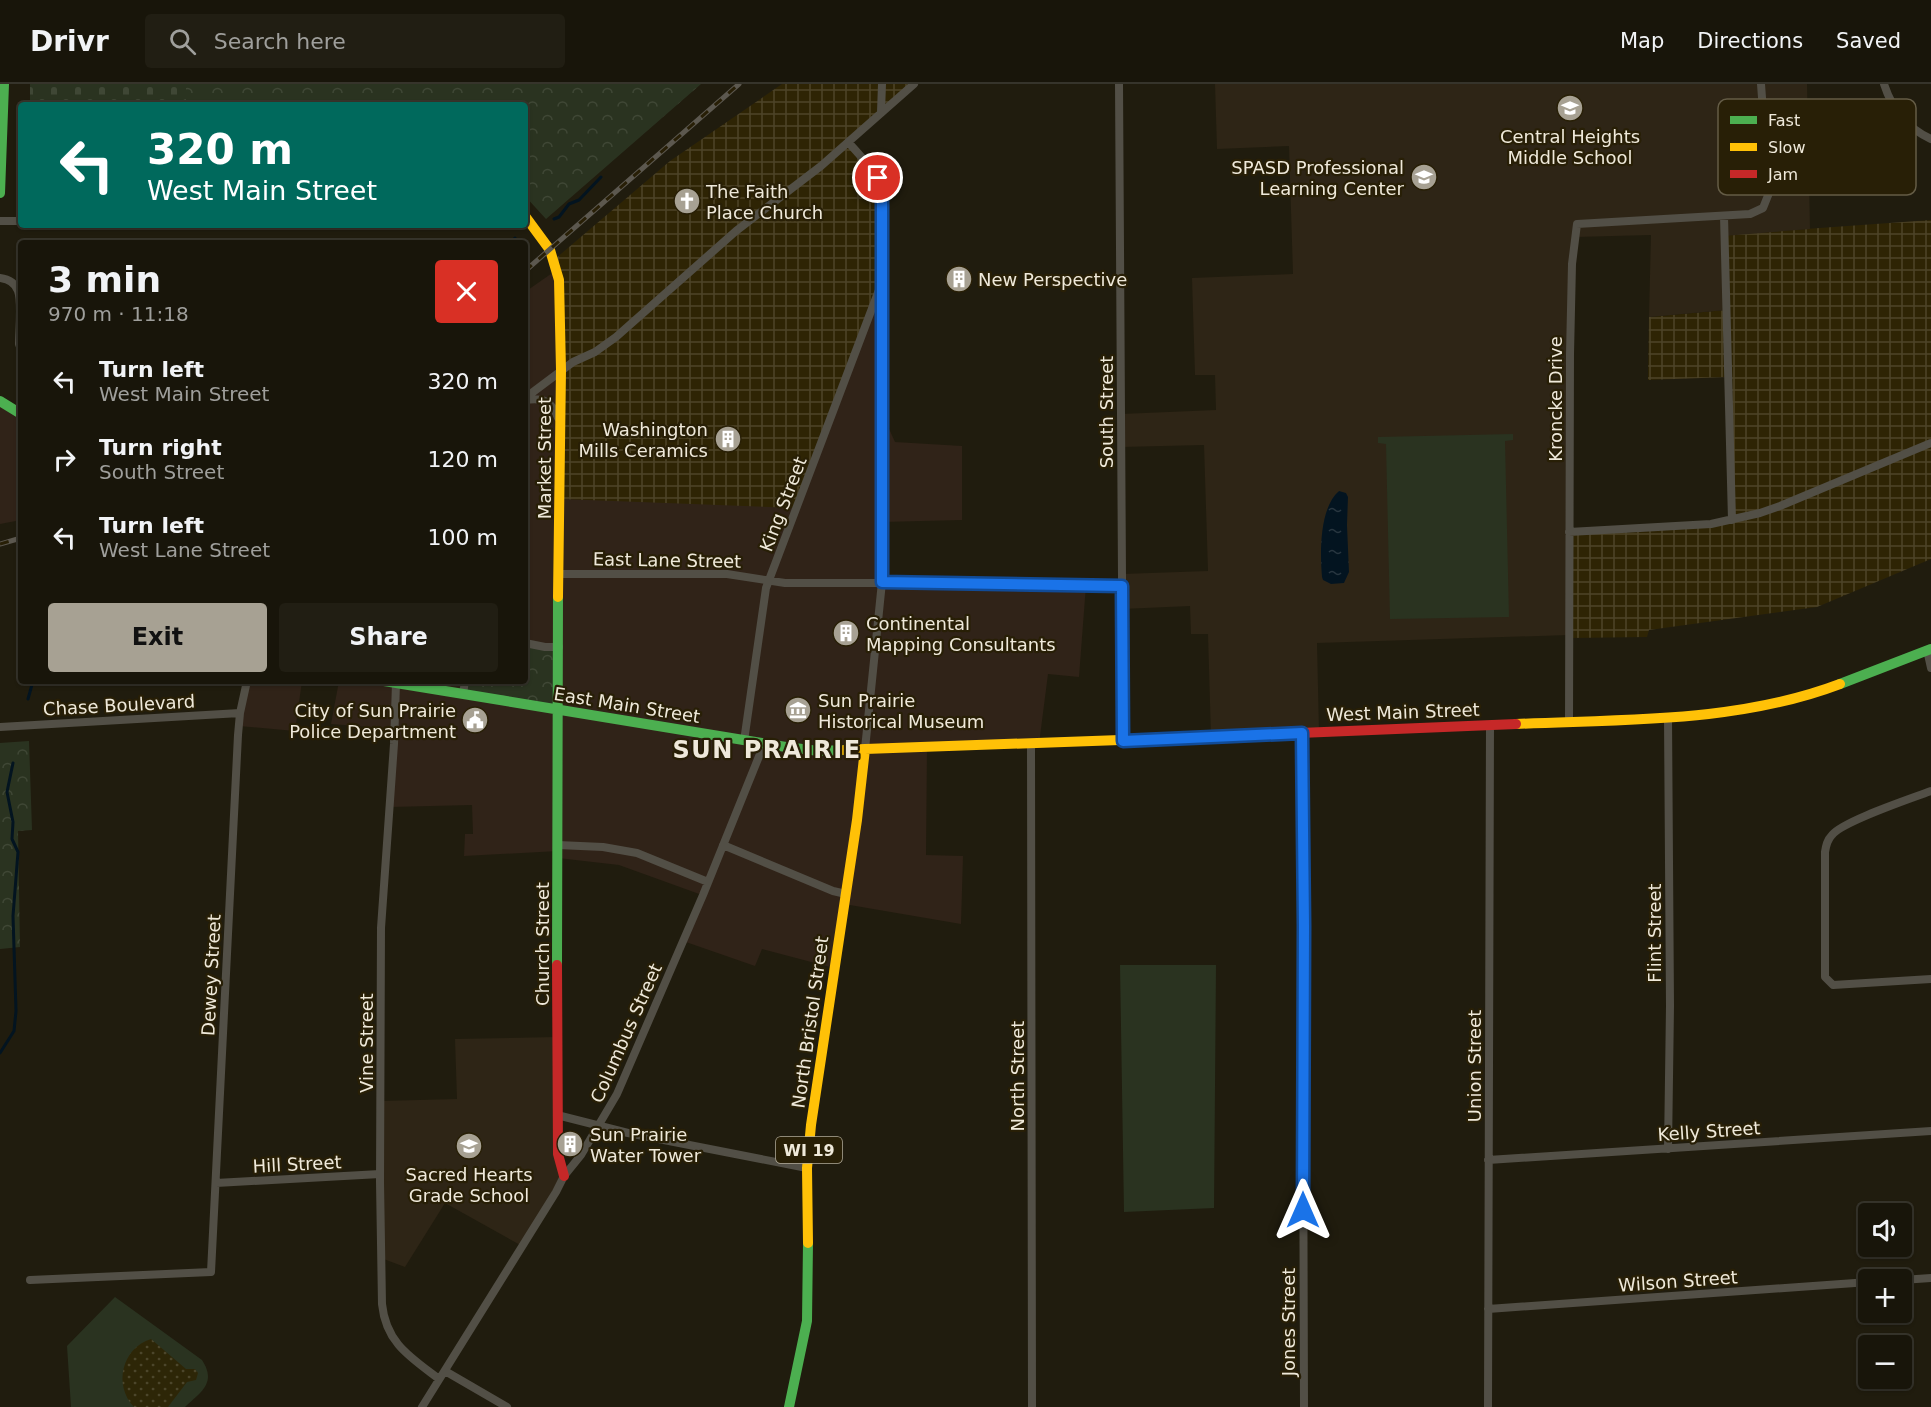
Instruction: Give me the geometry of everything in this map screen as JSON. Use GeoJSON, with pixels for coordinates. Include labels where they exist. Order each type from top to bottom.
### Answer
{"type":"FeatureCollection","features":[{"type":"Feature","properties":{"kind":"main road"},"geometry":{"type":"LineString","coordinates":[[0,193],[4,84]]}},
{"type":"Feature","properties":{"kind":"main road","name":"Market Street"},"geometry":{"type":"LineString","coordinates":[[528,220],[551,248],[558,269],[560,291],[558,647],[560,711]]}},
{"type":"Feature","properties":{"kind":"main road"},"geometry":{"type":"LineString","coordinates":[[0,401],[18,412]]}},
{"type":"Feature","properties":{"kind":"main road","name":"West Main Street"},"geometry":{"type":"LineString","coordinates":[[866,749],[1123,741],[1668,717],[1754,708],[1788,701],[1823,691],[1929,649]]}},
{"type":"Feature","properties":{"kind":"main road","name":"East Main Street"},"geometry":{"type":"LineString","coordinates":[[402,684],[764,744],[819,751],[866,749]]}},
{"type":"Feature","properties":{"kind":"main road","name":"Church Street"},"geometry":{"type":"LineString","coordinates":[[560,711],[557,1115],[558,1154],[564,1176]]}},
{"type":"Feature","properties":{"kind":"main road","name":"North Bristol Street"},"geometry":{"type":"LineString","coordinates":[[789,1407],[802,1352],[808,1309],[807,1168],[822,1047],[866,749]]}},
{"type":"Feature","properties":{"kind":"street"},"geometry":{"type":"LineString","coordinates":[[881,112],[882,84]]}},
{"type":"Feature","properties":{"kind":"street"},"geometry":{"type":"LineString","coordinates":[[528,397],[561,370],[576,360],[595,352],[616,337],[736,231],[794,188],[914,84]]}},
{"type":"Feature","properties":{"kind":"street","name":"South Street"},"geometry":{"type":"LineString","coordinates":[[1119,84],[1123,741]]}},
{"type":"Feature","properties":{"kind":"street","name":"Kroncke Drive"},"geometry":{"type":"LineString","coordinates":[[1761,84],[1762,99]]}},
{"type":"Feature","properties":{"kind":"street"},"geometry":{"type":"LineString","coordinates":[[1884,84],[1890,99]]}},
{"type":"Feature","properties":{"kind":"street"},"geometry":{"type":"LineString","coordinates":[[1916,130],[1931,139]]}},
{"type":"Feature","properties":{"kind":"street"},"geometry":{"type":"LineString","coordinates":[[848,142],[873,169],[881,189],[882,582],[866,749]]}},
{"type":"Feature","properties":{"kind":"street","name":"Kroncke Drive"},"geometry":{"type":"LineString","coordinates":[[1569,722],[1570,332],[1572,264],[1577,224],[1750,214],[1763,208],[1767,195]]}},
{"type":"Feature","properties":{"kind":"street"},"geometry":{"type":"LineString","coordinates":[[1724,216],[1732,520]]}},
{"type":"Feature","properties":{"kind":"street"},"geometry":{"type":"LineString","coordinates":[[0,221],[18,221]]}},
{"type":"Feature","properties":{"kind":"street"},"geometry":{"type":"LineString","coordinates":[[0,278],[8,279],[18,290]]}},
{"type":"Feature","properties":{"kind":"street","name":"King Street"},"geometry":{"type":"LineString","coordinates":[[744,741],[769,581],[881,285]]}},
{"type":"Feature","properties":{"kind":"street"},"geometry":{"type":"LineString","coordinates":[[528,399],[537,398],[551,404],[561,427]]}},
{"type":"Feature","properties":{"kind":"street"},"geometry":{"type":"LineString","coordinates":[[1569,532],[1711,524],[1732,520],[1780,506],[1931,442]]}},
{"type":"Feature","properties":{"kind":"street","name":"East Lane Street"},"geometry":{"type":"LineString","coordinates":[[559,573],[727,574],[769,581],[868,584],[882,582],[1122,586]]}},
{"type":"Feature","properties":{"kind":"street"},"geometry":{"type":"LineString","coordinates":[[528,644],[558,647]]}},
{"type":"Feature","properties":{"kind":"street"},"geometry":{"type":"LineString","coordinates":[[1929,649],[1931,668]]}},
{"type":"Feature","properties":{"kind":"street","name":"Dewey Street"},"geometry":{"type":"LineString","coordinates":[[30,1280],[211,1272],[240,712],[246,684]]}},
{"type":"Feature","properties":{"kind":"street","name":"Vine Street"},"geometry":{"type":"LineString","coordinates":[[396,684],[381,928],[382,1304],[385,1324],[390,1336],[412,1358],[439,1379]]}},
{"type":"Feature","properties":{"kind":"street"},"geometry":{"type":"LineString","coordinates":[[463,694],[465,684]]}},
{"type":"Feature","properties":{"kind":"street","name":"Chase Boulevard"},"geometry":{"type":"LineString","coordinates":[[0,728],[240,712]]}},
{"type":"Feature","properties":{"kind":"street","name":"Flint Street"},"geometry":{"type":"LineString","coordinates":[[1668,717],[1670,1006],[1668,1149]]}},
{"type":"Feature","properties":{"kind":"street","name":"Union Street"},"geometry":{"type":"LineString","coordinates":[[1488,1407],[1490,725]]}},
{"type":"Feature","properties":{"kind":"street","name":"Jones Street"},"geometry":{"type":"LineString","coordinates":[[1302,733],[1304,1407]]}},
{"type":"Feature","properties":{"kind":"street","name":"Columbus Street"},"geometry":{"type":"LineString","coordinates":[[422,1407],[617,1094],[708,882],[764,744]]}},
{"type":"Feature","properties":{"kind":"street","name":"North Street"},"geometry":{"type":"LineString","coordinates":[[1031,744],[1032,1407]]}},
{"type":"Feature","properties":{"kind":"street"},"geometry":{"type":"LineString","coordinates":[[1931,791],[1845,824],[1831,836],[1825,852],[1824,935],[1825,976],[1830,983],[1836,985],[1931,979]]}},
{"type":"Feature","properties":{"kind":"street"},"geometry":{"type":"LineString","coordinates":[[558,845],[603,847],[637,853],[708,882]]}},
{"type":"Feature","properties":{"kind":"street"},"geometry":{"type":"LineString","coordinates":[[723,845],[846,894]]}},
{"type":"Feature","properties":{"kind":"street"},"geometry":{"type":"LineString","coordinates":[[557,1115],[632,1134],[807,1168]]}},
{"type":"Feature","properties":{"kind":"street","name":"Kelly Street"},"geometry":{"type":"LineString","coordinates":[[1488,1160],[1931,1131]]}},
{"type":"Feature","properties":{"kind":"street","name":"Hill Street"},"geometry":{"type":"LineString","coordinates":[[216,1184],[380,1174]]}},
{"type":"Feature","properties":{"kind":"street"},"geometry":{"type":"LineString","coordinates":[[1912,1279],[1931,1278]]}},
{"type":"Feature","properties":{"kind":"street","name":"Wilson Street"},"geometry":{"type":"LineString","coordinates":[[1488,1309],[1858,1283]]}},
{"type":"Feature","properties":{"kind":"street"},"geometry":{"type":"LineString","coordinates":[[445,1371],[507,1407]]}},
{"type":"Feature","properties":{"kind":"shaded area"},"geometry":{"type":"Polygon","coordinates":[[[782,84],[914,84],[849,142],[878,178],[881,285],[798,508],[561,499],[555,259],[670,161],[782,84]]]}},
{"type":"Feature","properties":{"kind":"shaded area"},"geometry":{"type":"Polygon","coordinates":[[[1215,84],[1807,84],[1807,99],[1718,99],[1718,195],[1809,195],[1810,229],[1724,236],[1726,310],[1649,317],[1651,235],[1575,237],[1569,635],[1317,643],[1319,732],[1211,737],[1208,634],[1191,634],[1190,606],[1122,609],[1122,574],[1208,571],[1204,445],[1121,447],[1121,414],[1216,410],[1215,375],[1195,375],[1192,278],[1293,274],[1289,146],[1217,149],[1215,84]]]}},
{"type":"Feature","properties":{"kind":"shaded area"},"geometry":{"type":"Polygon","coordinates":[[[1931,220],[1931,559],[1817,607],[1649,630],[1647,637],[1569,638],[1569,532],[1732,520],[1728,377],[1648,380],[1649,317],[1726,310],[1724,235],[1931,220]]]}},
{"type":"Feature","properties":{"kind":"shaded area"},"geometry":{"type":"Polygon","coordinates":[[[558,269],[881,285],[881,411],[895,442],[962,446],[962,520],[882,522],[882,582],[1086,585],[1079,677],[1048,674],[1039,744],[927,747],[926,855],[963,856],[961,924],[844,904],[834,968],[762,949],[755,966],[683,941],[702,895],[619,865],[558,858],[558,851],[464,856],[465,834],[473,834],[472,805],[390,807],[395,729],[331,724],[338,684],[528,684],[528,290],[558,269]]]}},
{"type":"Feature","properties":{"kind":"shaded area"},"geometry":{"type":"Polygon","coordinates":[[[0,401],[18,412],[18,521],[0,524],[0,401]]]}},
{"type":"Feature","properties":{"kind":"shaded area"},"geometry":{"type":"Polygon","coordinates":[[[246,684],[302,684],[295,731],[239,726],[246,684]]]}},
{"type":"Feature","properties":{"kind":"shaded area","name":"Sacred Hearts Grade School"},"geometry":{"type":"Polygon","coordinates":[[[557,1037],[564,1176],[522,1246],[445,1203],[405,1267],[381,1258],[381,1101],[457,1099],[455,1039],[557,1037]]]}},
{"type":"Feature","properties":{"kind":"green space"},"geometry":{"type":"Polygon","coordinates":[[[30,84],[186,84],[186,102],[30,102],[30,84]]]}},
{"type":"Feature","properties":{"kind":"green space"},"geometry":{"type":"Polygon","coordinates":[[[186,84],[701,84],[546,219],[528,199],[528,102],[186,102],[186,84]]]}},
{"type":"Feature","properties":{"kind":"green space"},"geometry":{"type":"Polygon","coordinates":[[[1513,434],[1513,440],[1505,441],[1509,617],[1390,619],[1386,444],[1378,443],[1378,437],[1513,434]]]}},
{"type":"Feature","properties":{"kind":"green space"},"geometry":{"type":"Polygon","coordinates":[[[528,643],[559,647],[560,711],[463,694],[465,684],[528,684],[528,643]]]}},
{"type":"Feature","properties":{"kind":"green space"},"geometry":{"type":"Polygon","coordinates":[[[29,741],[32,830],[18,831],[20,947],[0,949],[0,743],[29,741]]]}},
{"type":"Feature","properties":{"kind":"green space"},"geometry":{"type":"Polygon","coordinates":[[[1120,965],[1216,965],[1214,1208],[1124,1212],[1120,965]]]}},
{"type":"Feature","properties":{"kind":"green space"},"geometry":{"type":"Polygon","coordinates":[[[115,1297],[202,1360],[208,1375],[207,1381],[201,1392],[185,1407],[71,1407],[67,1346],[115,1297]]]}},
{"type":"Feature","properties":{"kind":"sand"},"geometry":{"type":"Polygon","coordinates":[[[151,1339],[186,1369],[195,1369],[198,1373],[196,1380],[187,1382],[168,1407],[134,1407],[124,1388],[124,1368],[133,1350],[151,1339]]]}},
{"type":"Feature","properties":{"kind":"water"},"geometry":{"type":"Polygon","coordinates":[[[1339,491],[1346,493],[1348,497],[1349,572],[1344,583],[1331,584],[1322,577],[1322,532],[1328,508],[1339,491]]]}},
{"type":"Feature","properties":{"kind":"waterway"},"geometry":{"type":"LineString","coordinates":[[554,219],[559,217],[569,204],[579,200],[601,177]]}},
{"type":"Feature","properties":{"kind":"waterway"},"geometry":{"type":"LineString","coordinates":[[28,699],[32,684]]}},
{"type":"Feature","properties":{"kind":"waterway"},"geometry":{"type":"LineString","coordinates":[[0,1053],[14,1031],[16,1011],[13,916],[18,852],[12,839],[13,822],[7,792],[13,763]]}},
{"type":"Feature","properties":{"kind":"railway"},"geometry":{"type":"LineString","coordinates":[[528,268],[739,84]]}},
{"type":"Feature","properties":{"kind":"railway"},"geometry":{"type":"LineString","coordinates":[[0,544],[18,539]]}},
{"type":"Feature","properties":{"kind":"traffic: fast"},"geometry":{"type":"LineString","coordinates":[[0,193],[4,84]]}},
{"type":"Feature","properties":{"kind":"traffic: fast"},"geometry":{"type":"LineString","coordinates":[[0,401],[18,412]]}},
{"type":"Feature","properties":{"kind":"traffic: fast"},"geometry":{"type":"LineString","coordinates":[[557,965],[558,597]]}},
{"type":"Feature","properties":{"kind":"traffic: fast"},"geometry":{"type":"LineString","coordinates":[[1840,684],[1931,649]]}},
{"type":"Feature","properties":{"kind":"traffic: fast"},"geometry":{"type":"LineString","coordinates":[[402,684],[786,747],[819,751],[844,750]]}},
{"type":"Feature","properties":{"kind":"traffic: fast"},"geometry":{"type":"LineString","coordinates":[[789,1407],[807,1321],[808,1243]]}},
{"type":"Feature","properties":{"kind":"traffic: slow"},"geometry":{"type":"LineString","coordinates":[[528,220],[550,250],[559,280],[561,370],[558,597]]}},
{"type":"Feature","properties":{"kind":"traffic: slow"},"geometry":{"type":"LineString","coordinates":[[1516,724],[1680,717],[1721,712],[1801,697],[1840,684]]}},
{"type":"Feature","properties":{"kind":"traffic: slow"},"geometry":{"type":"LineString","coordinates":[[865,749],[1231,736]]}},
{"type":"Feature","properties":{"kind":"traffic: slow"},"geometry":{"type":"LineString","coordinates":[[808,1243],[807,1168],[811,1125],[857,820],[865,749],[844,750]]}},
{"type":"Feature","properties":{"kind":"traffic: jam"},"geometry":{"type":"LineString","coordinates":[[1231,736],[1516,724]]}},
{"type":"Feature","properties":{"kind":"traffic: jam"},"geometry":{"type":"LineString","coordinates":[[557,965],[558,1154],[564,1176]]}},
{"type":"Feature","properties":{"kind":"place","name":"Central Heights Middle School"},"geometry":{"type":"Point","coordinates":[1570,108]}},
{"type":"Feature","properties":{"kind":"place","name":"SPASD Professional Learning Center"},"geometry":{"type":"Point","coordinates":[1424,177]}},
{"type":"Feature","properties":{"kind":"place","name":"The Faith Place Church"},"geometry":{"type":"Point","coordinates":[687,201]}},
{"type":"Feature","properties":{"kind":"place","name":"New Perspective"},"geometry":{"type":"Point","coordinates":[959,279]}},
{"type":"Feature","properties":{"kind":"place","name":"Washington Mills Ceramics"},"geometry":{"type":"Point","coordinates":[728,439]}},
{"type":"Feature","properties":{"kind":"place","name":"Continental Mapping Consultants"},"geometry":{"type":"Point","coordinates":[846,633]}},
{"type":"Feature","properties":{"kind":"place","name":"Sun Prairie Historical Museum"},"geometry":{"type":"Point","coordinates":[798,710]}},
{"type":"Feature","properties":{"kind":"place","name":"City of Sun Prairie Police Department"},"geometry":{"type":"Point","coordinates":[475,720]}},
{"type":"Feature","properties":{"kind":"place","name":"Sun Prairie Water Tower"},"geometry":{"type":"Point","coordinates":[570,1144]}},
{"type":"Feature","properties":{"kind":"place","name":"Sacred Hearts Grade School"},"geometry":{"type":"Point","coordinates":[469,1146]}},
{"type":"Feature","properties":{"kind":"district","name":"SUN PRAIRIE"},"geometry":{"type":"Point","coordinates":[767,750]}},
{"type":"Feature","properties":{"kind":"route"},"geometry":{"type":"LineString","coordinates":[[878,178],[882,200],[882,582],[1122,586],[1123,741],[1302,733],[1303,1210]]}}]}
